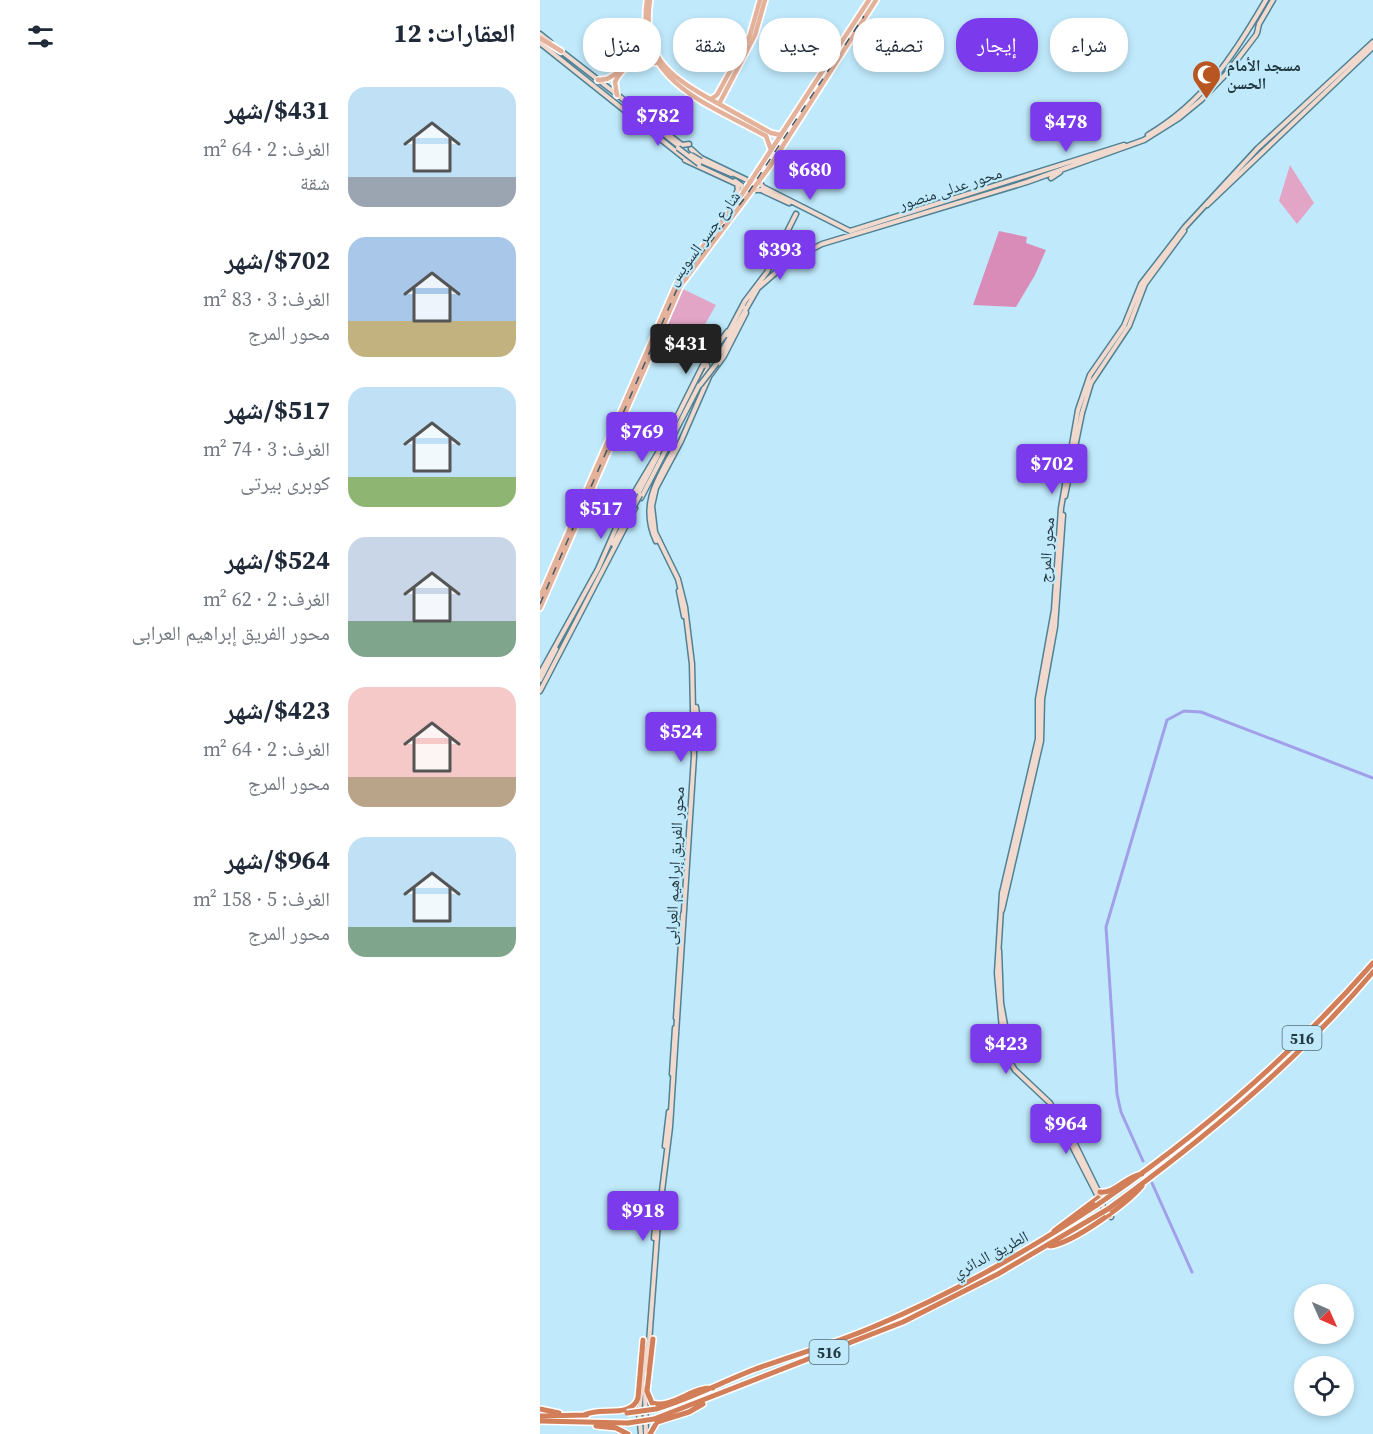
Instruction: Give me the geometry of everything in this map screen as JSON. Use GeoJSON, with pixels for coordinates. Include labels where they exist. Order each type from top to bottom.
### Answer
{"type":"FeatureCollection","features":[{"type":"Feature","properties":{"kind":"highway","name":"الطريق الدائري"},"geometry":{"type":"LineString","coordinates":[[1152,1172],[1224,1110],[1304,1036],[1373,963]]}},
{"type":"Feature","properties":{"kind":"highway","name":"الطريق الدائري"},"geometry":{"type":"LineString","coordinates":[[540,1421],[628,1423],[657,1420],[759,1376],[852,1344],[895,1322],[901,1315],[989,1272],[1050,1236],[1098,1198],[1107,1198],[1145,1177],[1229,1115],[1309,1041],[1373,972]]}},
{"type":"Feature","properties":{"kind":"highway"},"geometry":{"type":"LineString","coordinates":[[1098,1198],[1132,1176],[1145,1177]]}},
{"type":"Feature","properties":{"kind":"highway","name":"الطريق الدائري"},"geometry":{"type":"LineString","coordinates":[[540,1416],[656,1409],[715,1388],[758,1369],[895,1322],[903,1322],[990,1279],[1107,1213],[1145,1177]]}},
{"type":"Feature","properties":{"kind":"highway"},"geometry":{"type":"LineString","coordinates":[[653,1339],[647,1395],[652,1403],[663,1403],[702,1389],[715,1388]]}},
{"type":"Feature","properties":{"kind":"highway"},"geometry":{"type":"LineString","coordinates":[[627,1411],[635,1405],[638,1396],[643,1340]]}},
{"type":"Feature","properties":{"kind":"highway"},"geometry":{"type":"LineString","coordinates":[[540,1409],[564,1415]]}},
{"type":"Feature","properties":{"kind":"highway"},"geometry":{"type":"LineString","coordinates":[[648,1434],[657,1420]]}},
{"type":"Feature","properties":{"kind":"highway"},"geometry":{"type":"LineString","coordinates":[[540,1426],[549,1421]]}},
{"type":"Feature","properties":{"kind":"highway"},"geometry":{"type":"LineString","coordinates":[[586,1423],[616,1428],[628,1434]]}},
{"type":"Feature","properties":{"kind":"main road"},"geometry":{"type":"LineString","coordinates":[[645,18],[648,0]]}},
{"type":"Feature","properties":{"kind":"main road"},"geometry":{"type":"LineString","coordinates":[[648,0],[648,26],[657,57],[676,78],[768,135],[771,151]]}},
{"type":"Feature","properties":{"kind":"main road"},"geometry":{"type":"LineString","coordinates":[[748,43],[760,0]]}},
{"type":"Feature","properties":{"kind":"main road"},"geometry":{"type":"LineString","coordinates":[[719,104],[718,96],[760,21],[765,0]]}},
{"type":"Feature","properties":{"kind":"main road","name":"شارع جسر السويس"},"geometry":{"type":"LineString","coordinates":[[866,17],[869,0]]}},
{"type":"Feature","properties":{"kind":"main road","name":"شارع جسر السويس"},"geometry":{"type":"LineString","coordinates":[[540,608],[686,265],[744,193],[860,14],[876,0]]}},
{"type":"Feature","properties":{"kind":"main road","name":"محور عدلى منصور"},"geometry":{"type":"LineString","coordinates":[[767,275],[802,254],[853,232],[1133,142],[1163,126],[1209,86],[1233,56],[1250,27],[1269,2]]}},
{"type":"Feature","properties":{"kind":"main road","name":"محور عدلى منصور"},"geometry":{"type":"LineString","coordinates":[[761,186],[804,210],[853,232],[1007,189],[1133,144],[1179,118],[1223,78],[1256,34],[1269,2]]}},
{"type":"Feature","properties":{"kind":"main road"},"geometry":{"type":"LineString","coordinates":[[860,14],[863,13],[866,17]]}},
{"type":"Feature","properties":{"kind":"main road"},"geometry":{"type":"LineString","coordinates":[[540,36],[649,119],[651,124],[680,148],[684,158],[741,184],[744,193]]}},
{"type":"Feature","properties":{"kind":"main road","name":"شارع جسر السويس"},"geometry":{"type":"LineString","coordinates":[[665,311],[690,271],[753,190],[761,186],[853,38]]}},
{"type":"Feature","properties":{"kind":"main road","name":"محور المرج"},"geometry":{"type":"LineString","coordinates":[[1107,1213],[1051,1099],[1013,1068],[1002,1045],[999,1017],[999,931],[1012,857],[1040,744],[1040,699],[1055,627],[1065,499],[1087,393],[1094,376],[1126,330],[1147,281],[1185,230],[1224,185],[1373,42]]}},
{"type":"Feature","properties":{"kind":"main road"},"geometry":{"type":"LineString","coordinates":[[540,43],[645,126],[734,181],[738,187],[731,210]]}},
{"type":"Feature","properties":{"kind":"main road","name":"محور المرج"},"geometry":{"type":"LineString","coordinates":[[1362,55],[1373,47]]}},
{"type":"Feature","properties":{"kind":"main road"},"geometry":{"type":"LineString","coordinates":[[661,68],[675,83],[768,135],[781,135]]}},
{"type":"Feature","properties":{"kind":"main road"},"geometry":{"type":"LineString","coordinates":[[613,79],[621,72]]}},
{"type":"Feature","properties":{"kind":"main road"},"geometry":{"type":"LineString","coordinates":[[598,80],[613,79],[622,72]]}},
{"type":"Feature","properties":{"kind":"main road"},"geometry":{"type":"LineString","coordinates":[[613,79],[617,95]]}},
{"type":"Feature","properties":{"kind":"main road"},"geometry":{"type":"LineString","coordinates":[[711,99],[718,96]]}},
{"type":"Feature","properties":{"kind":"main road"},"geometry":{"type":"LineString","coordinates":[[791,120],[798,125]]}},
{"type":"Feature","properties":{"kind":"main road"},"geometry":{"type":"LineString","coordinates":[[680,148],[690,147],[696,155],[751,182]]}},
{"type":"Feature","properties":{"kind":"main road"},"geometry":{"type":"LineString","coordinates":[[693,162],[692,157],[696,155]]}},
{"type":"Feature","properties":{"kind":"main road"},"geometry":{"type":"LineString","coordinates":[[700,162],[735,174]]}},
{"type":"Feature","properties":{"kind":"main road"},"geometry":{"type":"LineString","coordinates":[[1051,178],[1066,168]]}},
{"type":"Feature","properties":{"kind":"main road"},"geometry":{"type":"LineString","coordinates":[[1007,189],[1009,182]]}},
{"type":"Feature","properties":{"kind":"main road"},"geometry":{"type":"LineString","coordinates":[[1003,184],[1007,189]]}},
{"type":"Feature","properties":{"kind":"main road"},"geometry":{"type":"LineString","coordinates":[[761,186],[797,208],[767,275]]}},
{"type":"Feature","properties":{"kind":"main road"},"geometry":{"type":"LineString","coordinates":[[938,209],[940,215]]}},
{"type":"Feature","properties":{"kind":"main road"},"geometry":{"type":"LineString","coordinates":[[796,214],[804,210]]}},
{"type":"Feature","properties":{"kind":"main road"},"geometry":{"type":"LineString","coordinates":[[845,230],[847,236]]}},
{"type":"Feature","properties":{"kind":"main road","name":"محور الفريق إبراهيم العرابى"},"geometry":{"type":"LineString","coordinates":[[677,1028],[689,785],[689,673],[679,591],[652,534],[650,506],[652,492],[702,382],[751,293],[767,275]]}},
{"type":"Feature","properties":{"kind":"main road","name":"محور الفريق إبراهيم العرابى"},"geometry":{"type":"LineString","coordinates":[[652,492],[745,309],[767,275]]}},
{"type":"Feature","properties":{"kind":"main road"},"geometry":{"type":"LineString","coordinates":[[666,442],[702,382],[717,363],[745,309]]}},
{"type":"Feature","properties":{"kind":"main road"},"geometry":{"type":"LineString","coordinates":[[540,685],[596,582],[596,577],[703,366],[732,326]]}},
{"type":"Feature","properties":{"kind":"main road"},"geometry":{"type":"LineString","coordinates":[[702,382],[708,367],[703,366]]}},
{"type":"Feature","properties":{"kind":"main road"},"geometry":{"type":"LineString","coordinates":[[624,510],[637,495]]}},
{"type":"Feature","properties":{"kind":"main road","name":"محور الفريق إبراهيم العرابى"},"geometry":{"type":"LineString","coordinates":[[641,1434],[639,1412],[677,1028],[694,775],[691,650],[681,591],[655,532],[650,506]]}},
{"type":"Feature","properties":{"kind":"main road"},"geometry":{"type":"LineString","coordinates":[[540,674],[624,521],[635,507]]}},
{"type":"Feature","properties":{"kind":"main road"},"geometry":{"type":"LineString","coordinates":[[618,514],[624,521]]}},
{"type":"Feature","properties":{"kind":"main road","name":"شارع جسر السويس"},"geometry":{"type":"LineString","coordinates":[[540,597],[563,550]]}},
{"type":"Feature","properties":{"kind":"main road"},"geometry":{"type":"LineString","coordinates":[[540,680],[558,640]]}},
{"type":"Feature","properties":{"kind":"main road"},"geometry":{"type":"LineString","coordinates":[[540,691],[565,641]]}},
{"type":"Feature","properties":{"kind":"main road"},"geometry":{"type":"LineString","coordinates":[[694,702],[699,727]]}},
{"type":"Feature","properties":{"kind":"main road","name":"محور الفريق إبراهيم العرابى"},"geometry":{"type":"LineString","coordinates":[[648,1434],[644,1405],[659,1217],[670,1132],[675,1048]]}},
{"type":"Feature","properties":{"kind":"main road"},"geometry":{"type":"LineString","coordinates":[[659,1217],[663,1205]]}},
{"type":"Feature","properties":{"kind":"main road"},"geometry":{"type":"LineString","coordinates":[[653,1297],[655,1305]]}},
{"type":"Feature","properties":{"kind":"main road"},"geometry":{"type":"LineString","coordinates":[[643,1340],[647,1334]]}},
{"type":"Feature","properties":{"kind":"shaded area"},"geometry":{"type":"Polygon","coordinates":[[[1290,165],[1314,203],[1297,224],[1279,201],[1290,165]]]}},
{"type":"Feature","properties":{"kind":"shaded area"},"geometry":{"type":"Polygon","coordinates":[[[999,231],[1027,237],[1026,243],[1046,250],[1035,275],[1016,307],[973,305],[999,231]]]}},
{"type":"Feature","properties":{"kind":"shaded area"},"geometry":{"type":"Polygon","coordinates":[[[683,289],[716,305],[695,342],[665,328],[683,289]]]}},
{"type":"Feature","properties":{"kind":"waterway"},"geometry":{"type":"LineString","coordinates":[[1143,1161],[1121,1112],[1117,1094],[1106,927],[1167,720],[1184,711],[1201,712],[1373,778]]}},
{"type":"Feature","properties":{"kind":"waterway"},"geometry":{"type":"LineString","coordinates":[[1152,1183],[1192,1272]]}},
{"type":"Feature","properties":{"kind":"railway"},"geometry":{"type":"LineString","coordinates":[[540,604],[681,280],[744,199],[864,16]]}},
{"type":"Feature","properties":{"kind":"place","name":"مسجد الأمام الحسن"},"geometry":{"type":"Point","coordinates":[1206,100]}}]}
